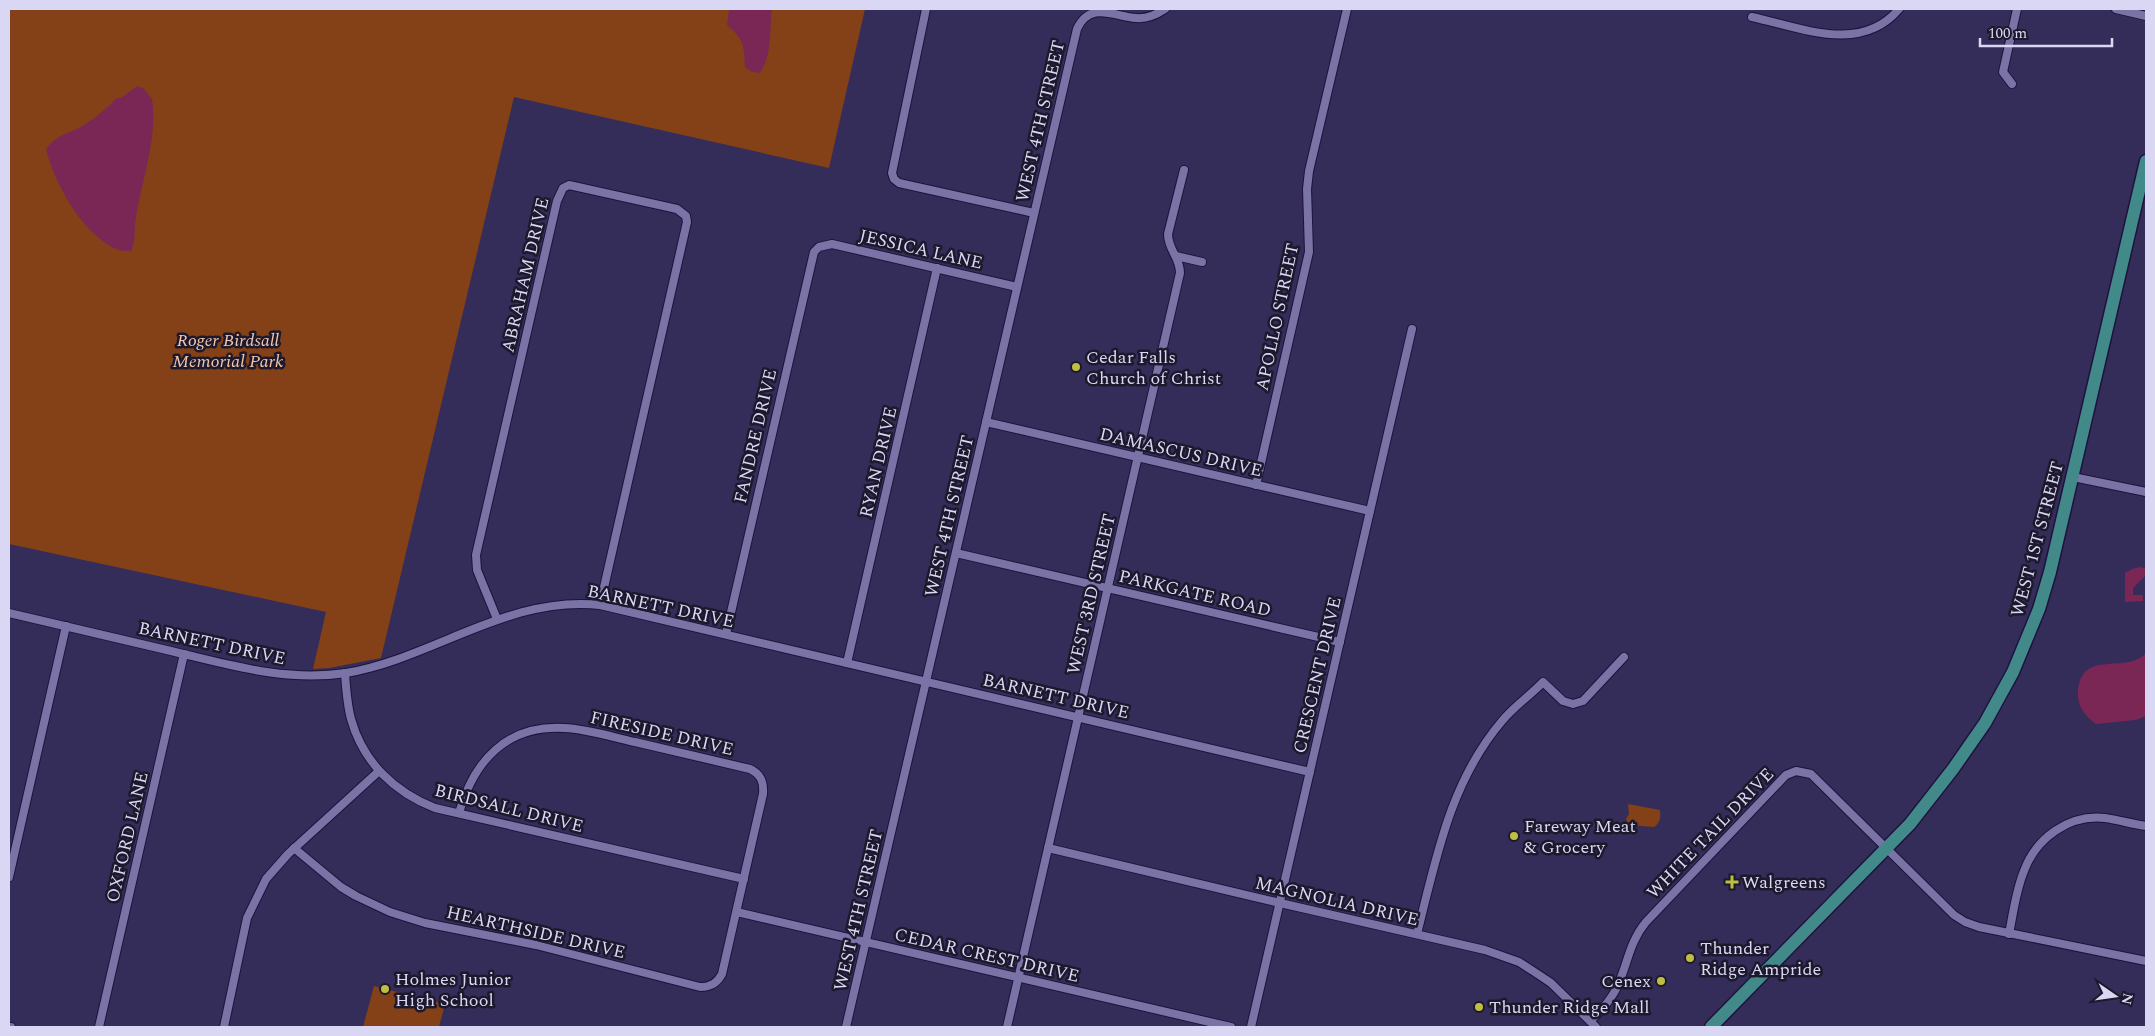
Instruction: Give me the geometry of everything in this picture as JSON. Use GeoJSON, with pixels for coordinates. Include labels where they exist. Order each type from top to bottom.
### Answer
{"type":"FeatureCollection","features":[{"type":"Feature","properties":{"kind":"main road","name":"WEST 1ST STREET"},"geometry":{"type":"LineString","coordinates":[[1711,1027],[1910,824],[1953,769],[1985,723],[2013,672],[2038,609],[2050,572],[2146,161]]}},
{"type":"Feature","properties":{"kind":"street"},"geometry":{"type":"LineString","coordinates":[[926,9],[892,173],[894,178],[899,183],[1034,213]]}},
{"type":"Feature","properties":{"kind":"street","name":"WEST 4TH STREET"},"geometry":{"type":"LineString","coordinates":[[846,1027],[1077,29],[1089,15],[1101,11],[1145,18],[1154,16],[1164,9]]}},
{"type":"Feature","properties":{"kind":"street","name":"APOLLO STREET"},"geometry":{"type":"LineString","coordinates":[[1256,485],[1309,252],[1307,203],[1309,171],[1346,9]]}},
{"type":"Feature","properties":{"kind":"street"},"geometry":{"type":"LineString","coordinates":[[1752,18],[1843,36],[1858,34],[1885,24],[1899,9]]}},
{"type":"Feature","properties":{"kind":"street"},"geometry":{"type":"LineString","coordinates":[[2012,84],[2003,72],[2017,9]]}},
{"type":"Feature","properties":{"kind":"street"},"geometry":{"type":"LineString","coordinates":[[2116,9],[2146,16]]}},
{"type":"Feature","properties":{"kind":"street","name":"WEST 3RD STREET"},"geometry":{"type":"LineString","coordinates":[[1007,1027],[1180,273],[1180,263],[1168,243],[1168,234],[1184,170]]}},
{"type":"Feature","properties":{"kind":"street","name":"ABRAHAM DRIVE"},"geometry":{"type":"LineString","coordinates":[[497,619],[477,570],[476,555],[557,201],[563,188],[569,185],[677,208],[686,216],[687,222],[600,605]]}},
{"type":"Feature","properties":{"kind":"street","name":"JESSICA LANE"},"geometry":{"type":"LineString","coordinates":[[819,247],[832,244],[1017,286]]}},
{"type":"Feature","properties":{"kind":"street","name":"FANDRE DRIVE"},"geometry":{"type":"LineString","coordinates":[[726,634],[811,259],[819,247]]}},
{"type":"Feature","properties":{"kind":"street"},"geometry":{"type":"LineString","coordinates":[[1176,256],[1202,262]]}},
{"type":"Feature","properties":{"kind":"street","name":"RYAN DRIVE"},"geometry":{"type":"LineString","coordinates":[[847,663],[937,268]]}},
{"type":"Feature","properties":{"kind":"street","name":"CRESCENT DRIVE"},"geometry":{"type":"LineString","coordinates":[[1251,1027],[1412,329]]}},
{"type":"Feature","properties":{"kind":"street","name":"DAMASCUS DRIVE"},"geometry":{"type":"LineString","coordinates":[[986,422],[1370,511]]}},
{"type":"Feature","properties":{"kind":"street"},"geometry":{"type":"LineString","coordinates":[[2073,478],[2146,492]]}},
{"type":"Feature","properties":{"kind":"street","name":"PARKGATE ROAD"},"geometry":{"type":"LineString","coordinates":[[956,552],[1340,642]]}},
{"type":"Feature","properties":{"kind":"street","name":"BARNETT DRIVE"},"geometry":{"type":"LineString","coordinates":[[9,613],[270,674],[307,676],[345,673],[380,666],[514,612],[545,605],[575,603],[600,605],[1310,772]]}},
{"type":"Feature","properties":{"kind":"street"},"geometry":{"type":"LineString","coordinates":[[9,877],[66,626]]}},
{"type":"Feature","properties":{"kind":"street","name":"OXFORD LANE"},"geometry":{"type":"LineString","coordinates":[[99,1027],[184,654]]}},
{"type":"Feature","properties":{"kind":"street"},"geometry":{"type":"LineString","coordinates":[[1417,934],[1442,833],[1456,796],[1473,762],[1502,720],[1544,682],[1563,701],[1573,704],[1583,701],[1624,656]]}},
{"type":"Feature","properties":{"kind":"street","name":"BIRDSALL DRIVE"},"geometry":{"type":"LineString","coordinates":[[345,673],[348,703],[355,731],[365,752],[379,771],[411,797],[435,808],[744,880]]}},
{"type":"Feature","properties":{"kind":"street","name":"FIRESIDE DRIVE"},"geometry":{"type":"LineString","coordinates":[[459,813],[472,779],[487,758],[506,742],[530,731],[541,729],[578,730],[750,768],[760,777],[764,788],[737,912]]}},
{"type":"Feature","properties":{"kind":"street"},"geometry":{"type":"LineString","coordinates":[[224,1027],[247,918],[266,879],[294,848],[379,771]]}},
{"type":"Feature","properties":{"kind":"street","name":"WHITE TAIL DRIVE"},"geometry":{"type":"LineString","coordinates":[[1593,1024],[1617,986],[1632,943],[1646,922],[1786,775],[1796,771],[1812,774],[1954,915],[1965,922],[2008,934],[2146,961]]}},
{"type":"Feature","properties":{"kind":"street"},"geometry":{"type":"LineString","coordinates":[[2008,934],[2023,872],[2037,848],[2056,830],[2078,820],[2091,818],[2104,818],[2146,826]]}},
{"type":"Feature","properties":{"kind":"street","name":"HEARTHSIDE DRIVE"},"geometry":{"type":"LineString","coordinates":[[294,848],[341,887],[390,912],[425,923],[536,945],[700,987],[714,984],[722,974],[737,912]]}},
{"type":"Feature","properties":{"kind":"street","name":"MAGNOLIA DRIVE"},"geometry":{"type":"LineString","coordinates":[[1048,848],[1280,904],[1485,950],[1519,962],[1550,983],[1593,1024]]}},
{"type":"Feature","properties":{"kind":"street","name":"CEDAR CREST DRIVE"},"geometry":{"type":"LineString","coordinates":[[737,912],[1231,1027]]}},
{"type":"Feature","properties":{"kind":"green space","name":"Roger Birdsall Memorial Park"},"geometry":{"type":"Polygon","coordinates":[[[9,9],[865,9],[829,168],[514,97],[381,658],[329,668],[313,669],[326,612],[9,544],[9,9]]]}},
{"type":"Feature","properties":{"kind":"green space"},"geometry":{"type":"Polygon","coordinates":[[[1628,804],[1660,810],[1658,824],[1654,827],[1628,825],[1626,819],[1629,814],[1628,804]]]}},
{"type":"Feature","properties":{"kind":"green space"},"geometry":{"type":"Polygon","coordinates":[[[374,986],[445,1004],[439,1027],[363,1027],[374,986]]]}},
{"type":"Feature","properties":{"kind":"shaded area"},"geometry":{"type":"Polygon","coordinates":[[[729,9],[772,9],[769,50],[760,73],[752,72],[745,67],[742,43],[727,25],[729,9]]]}},
{"type":"Feature","properties":{"kind":"shaded area"},"geometry":{"type":"Polygon","coordinates":[[[137,86],[143,88],[152,99],[153,128],[136,217],[134,243],[131,251],[123,251],[103,242],[81,220],[63,192],[46,149],[57,138],[84,125],[117,98],[121,98],[137,86]]]}},
{"type":"Feature","properties":{"kind":"shaded area"},"geometry":{"type":"Polygon","coordinates":[[[2140,567],[2146,569],[2146,575],[2133,588],[2133,595],[2143,595],[2143,601],[2125,602],[2125,573],[2140,567]]]}},
{"type":"Feature","properties":{"kind":"shaded area"},"geometry":{"type":"Polygon","coordinates":[[[2146,653],[2146,716],[2136,720],[2096,724],[2085,714],[2080,706],[2078,691],[2081,678],[2088,670],[2096,666],[2128,662],[2138,659],[2146,653]]]}},
{"type":"Feature","properties":{"kind":"place","name":"Cedar Falls Church of Christ"},"geometry":{"type":"Point","coordinates":[1076,367]}},
{"type":"Feature","properties":{"kind":"place","name":"Fareway Meat & Grocery"},"geometry":{"type":"Point","coordinates":[1514,836]}},
{"type":"Feature","properties":{"kind":"place","name":"Walgreens"},"geometry":{"type":"Point","coordinates":[1732,882]}},
{"type":"Feature","properties":{"kind":"place","name":"Thunder Ridge Ampride"},"geometry":{"type":"Point","coordinates":[1690,958]}},
{"type":"Feature","properties":{"kind":"place","name":"Cenex"},"geometry":{"type":"Point","coordinates":[1661,981]}},
{"type":"Feature","properties":{"kind":"place","name":"Holmes Junior High School"},"geometry":{"type":"Point","coordinates":[385,989]}},
{"type":"Feature","properties":{"kind":"place","name":"Thunder Ridge Mall"},"geometry":{"type":"Point","coordinates":[1479,1007]}}]}
